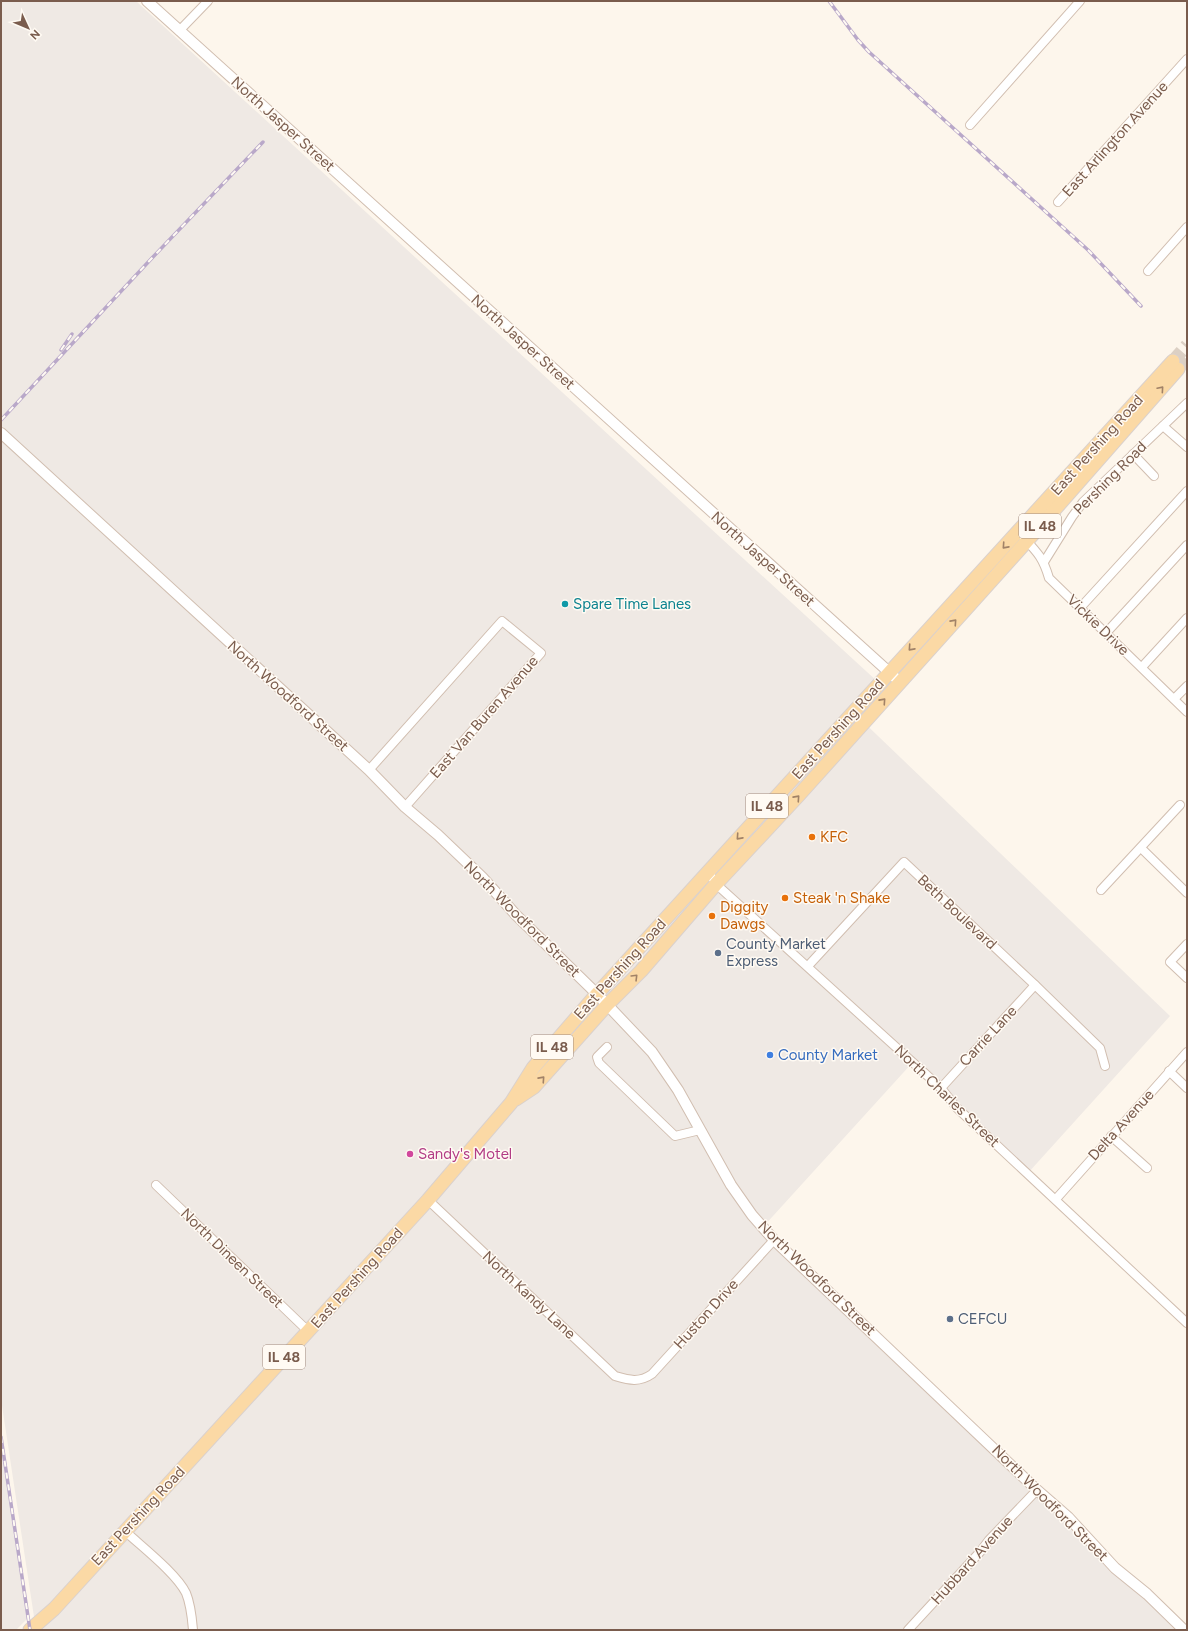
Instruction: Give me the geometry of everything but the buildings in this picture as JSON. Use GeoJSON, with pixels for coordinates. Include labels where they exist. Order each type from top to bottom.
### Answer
{"type":"FeatureCollection","features":[{"type":"Feature","properties":{"kind":"main road","name":"East Pershing Road"},"geometry":{"type":"LineString","coordinates":[[511,1103],[534,1087],[607,1005],[641,971],[716,884],[798,796],[900,682],[1022,536],[1175,365]]}},
{"type":"Feature","properties":{"kind":"main road","name":"East Pershing Road"},"geometry":{"type":"LineString","coordinates":[[30,1630],[54,1609],[428,1200],[511,1103],[533,1068],[708,870],[889,673],[1022,536]]}},
{"type":"Feature","properties":{"kind":"main road","name":"East Pershing Road"},"geometry":{"type":"LineString","coordinates":[[44,1630],[54,1609]]}},
{"type":"Feature","properties":{"kind":"street","name":"North Jasper Street"},"geometry":{"type":"LineString","coordinates":[[147,1],[900,682]]}},
{"type":"Feature","properties":{"kind":"street"},"geometry":{"type":"LineString","coordinates":[[179,31],[208,1]]}},
{"type":"Feature","properties":{"kind":"street"},"geometry":{"type":"LineString","coordinates":[[970,125],[1080,1]]}},
{"type":"Feature","properties":{"kind":"street","name":"East Arlington Avenue"},"geometry":{"type":"LineString","coordinates":[[1058,202],[1187,59]]}},
{"type":"Feature","properties":{"kind":"street"},"geometry":{"type":"LineString","coordinates":[[1148,271],[1187,227]]}},
{"type":"Feature","properties":{"kind":"street","name":"Pershing Road"},"geometry":{"type":"LineString","coordinates":[[1044,562],[1083,502],[1187,403]]}},
{"type":"Feature","properties":{"kind":"street"},"geometry":{"type":"LineString","coordinates":[[1163,426],[1187,447]]}},
{"type":"Feature","properties":{"kind":"street","name":"North Woodford Street"},"geometry":{"type":"LineString","coordinates":[[1,433],[369,770],[405,807],[438,835],[482,877],[516,915],[597,994],[652,1052],[678,1090],[731,1185],[752,1215],[774,1240],[1037,1490],[1068,1517],[1115,1568],[1147,1594],[1184,1630]]}},
{"type":"Feature","properties":{"kind":"street"},"geometry":{"type":"LineString","coordinates":[[1133,454],[1154,476]]}},
{"type":"Feature","properties":{"kind":"street"},"geometry":{"type":"LineString","coordinates":[[1080,608],[1187,491]]}},
{"type":"Feature","properties":{"kind":"street","name":"Vickie Drive"},"geometry":{"type":"LineString","coordinates":[[1022,536],[1038,552],[1044,562],[1049,578],[1187,712]]}},
{"type":"Feature","properties":{"kind":"street"},"geometry":{"type":"LineString","coordinates":[[1106,633],[1187,545]]}},
{"type":"Feature","properties":{"kind":"street"},"geometry":{"type":"LineString","coordinates":[[1142,667],[1187,618]]}},
{"type":"Feature","properties":{"kind":"street","name":"East Van Buren Avenue"},"geometry":{"type":"LineString","coordinates":[[369,770],[502,621],[541,653],[405,807]]}},
{"type":"Feature","properties":{"kind":"street"},"geometry":{"type":"LineString","coordinates":[[1174,700],[1187,686]]}},
{"type":"Feature","properties":{"kind":"street"},"geometry":{"type":"LineString","coordinates":[[1101,890],[1180,805]]}},
{"type":"Feature","properties":{"kind":"street"},"geometry":{"type":"LineString","coordinates":[[1141,848],[1187,893]]}},
{"type":"Feature","properties":{"kind":"street","name":"Beth Boulevard"},"geometry":{"type":"LineString","coordinates":[[808,966],[904,862],[1100,1048],[1105,1066]]}},
{"type":"Feature","properties":{"kind":"street","name":"North Charles Street"},"geometry":{"type":"LineString","coordinates":[[708,870],[716,884],[941,1088],[956,1107],[1187,1323]]}},
{"type":"Feature","properties":{"kind":"street"},"geometry":{"type":"LineString","coordinates":[[1187,944],[1170,962],[1187,978]]}},
{"type":"Feature","properties":{"kind":"street","name":"Carrie Lane"},"geometry":{"type":"LineString","coordinates":[[941,1088],[1035,985]]}},
{"type":"Feature","properties":{"kind":"street"},"geometry":{"type":"LineString","coordinates":[[608,1047],[597,1057],[599,1063],[675,1136],[700,1130]]}},
{"type":"Feature","properties":{"kind":"street","name":"Delta Avenue"},"geometry":{"type":"LineString","coordinates":[[1056,1199],[1187,1052]]}},
{"type":"Feature","properties":{"kind":"street"},"geometry":{"type":"LineString","coordinates":[[1169,1071],[1187,1088]]}},
{"type":"Feature","properties":{"kind":"street"},"geometry":{"type":"LineString","coordinates":[[1111,1136],[1147,1168]]}},
{"type":"Feature","properties":{"kind":"street","name":"North Dineen Street"},"geometry":{"type":"LineString","coordinates":[[156,1185],[308,1331]]}},
{"type":"Feature","properties":{"kind":"street","name":"North Kandy Lane"},"geometry":{"type":"LineString","coordinates":[[428,1200],[615,1376],[634,1381]]}},
{"type":"Feature","properties":{"kind":"street","name":"Huston Drive"},"geometry":{"type":"LineString","coordinates":[[634,1381],[646,1378],[659,1366],[774,1240]]}},
{"type":"Feature","properties":{"kind":"street","name":"Hubbard Avenue"},"geometry":{"type":"LineString","coordinates":[[908,1630],[980,1552],[989,1540],[1037,1490]]}},
{"type":"Feature","properties":{"kind":"street"},"geometry":{"type":"LineString","coordinates":[[125,1531],[176,1579],[186,1594],[192,1613],[193,1630]]}},
{"type":"Feature","properties":{"kind":"shaded area"},"geometry":{"type":"Polygon","coordinates":[[[1,1],[136,1],[879,683],[853,712],[1170,1016],[1028,1173],[913,1062],[763,1227],[1184,1630],[36,1630],[1,1399],[1,1]]]}},
{"type":"Feature","properties":{"kind":"shaded area"},"geometry":{"type":"Polygon","coordinates":[[[1,1437],[28,1618],[16,1630],[1,1630],[1,1437]]]}},
{"type":"Feature","properties":{"kind":"tunnel"},"geometry":{"type":"LineString","coordinates":[[1173,361],[1187,345]]}},
{"type":"Feature","properties":{"kind":"tunnel"},"geometry":{"type":"LineString","coordinates":[[1178,369],[1187,359]]}},
{"type":"Feature","properties":{"kind":"railway"},"geometry":{"type":"LineString","coordinates":[[829,1],[858,40],[869,52],[1088,250],[1141,306]]}},
{"type":"Feature","properties":{"kind":"railway"},"geometry":{"type":"LineString","coordinates":[[1,420],[152,258],[263,142]]}},
{"type":"Feature","properties":{"kind":"railway"},"geometry":{"type":"LineString","coordinates":[[61,350],[72,334]]}},
{"type":"Feature","properties":{"kind":"railway"},"geometry":{"type":"LineString","coordinates":[[1,1437],[30,1630]]}},
{"type":"Feature","properties":{"kind":"place","name":"Spare Time Lanes"},"geometry":{"type":"Point","coordinates":[565,604]}},
{"type":"Feature","properties":{"kind":"place","name":"KFC"},"geometry":{"type":"Point","coordinates":[812,837]}},
{"type":"Feature","properties":{"kind":"place","name":"Steak 'n Shake"},"geometry":{"type":"Point","coordinates":[785,898]}},
{"type":"Feature","properties":{"kind":"place","name":"Diggity Dawgs"},"geometry":{"type":"Point","coordinates":[712,916]}},
{"type":"Feature","properties":{"kind":"place","name":"County Market Express"},"geometry":{"type":"Point","coordinates":[718,953]}},
{"type":"Feature","properties":{"kind":"place","name":"County Market"},"geometry":{"type":"Point","coordinates":[770,1055]}},
{"type":"Feature","properties":{"kind":"place","name":"Sandy's Motel"},"geometry":{"type":"Point","coordinates":[410,1154]}},
{"type":"Feature","properties":{"kind":"place","name":"CEFCU"},"geometry":{"type":"Point","coordinates":[950,1319]}}]}
